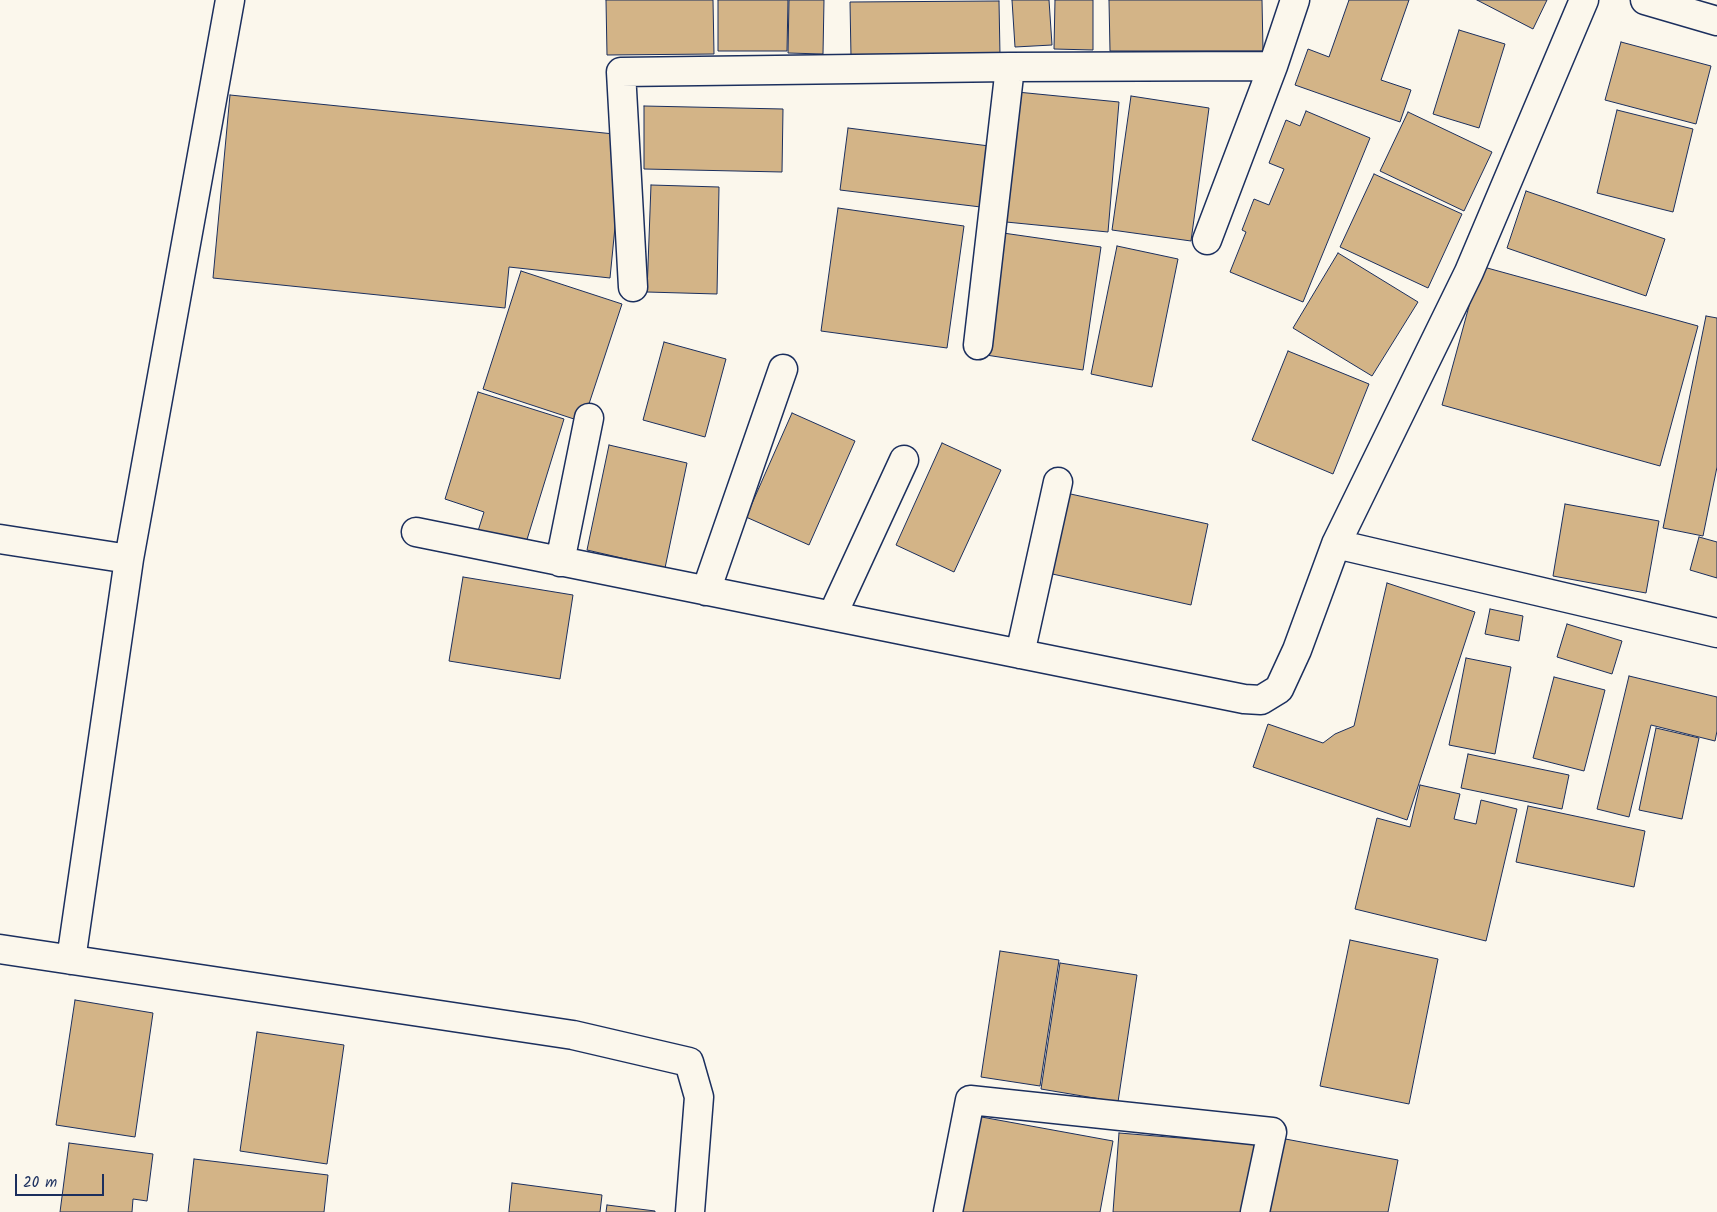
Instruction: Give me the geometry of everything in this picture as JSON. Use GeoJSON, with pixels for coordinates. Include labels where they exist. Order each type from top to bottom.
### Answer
{"type":"FeatureCollection","features":[{"type":"Feature","properties":{"kind":"street"},"geometry":{"type":"LineString","coordinates":[[71,960],[129,559],[230,0]]}},
{"type":"Feature","properties":{"kind":"street"},"geometry":{"type":"LineString","coordinates":[[1207,240],[1273,66],[1295,0]]}},
{"type":"Feature","properties":{"kind":"street"},"geometry":{"type":"LineString","coordinates":[[416,532],[1244,699],[1261,700],[1279,689],[1297,650],[1336,544],[1469,272],[1584,0]]}},
{"type":"Feature","properties":{"kind":"street"},"geometry":{"type":"LineString","coordinates":[[1645,0],[1717,21]]}},
{"type":"Feature","properties":{"kind":"street"},"geometry":{"type":"LineString","coordinates":[[633,287],[621,72],[1273,66]]}},
{"type":"Feature","properties":{"kind":"street"},"geometry":{"type":"LineString","coordinates":[[978,345],[1010,67]]}},
{"type":"Feature","properties":{"kind":"street"},"geometry":{"type":"LineString","coordinates":[[706,591],[783,369]]}},
{"type":"Feature","properties":{"kind":"street"},"geometry":{"type":"LineString","coordinates":[[560,562],[589,418]]}},
{"type":"Feature","properties":{"kind":"street"},"geometry":{"type":"LineString","coordinates":[[832,616],[904,460]]}},
{"type":"Feature","properties":{"kind":"street"},"geometry":{"type":"LineString","coordinates":[[1020,654],[1058,482]]}},
{"type":"Feature","properties":{"kind":"street"},"geometry":{"type":"LineString","coordinates":[[0,539],[129,559]]}},
{"type":"Feature","properties":{"kind":"street"},"geometry":{"type":"LineString","coordinates":[[1336,544],[1717,633]]}},
{"type":"Feature","properties":{"kind":"street"},"geometry":{"type":"LineString","coordinates":[[0,949],[573,1035],[689,1062],[698,1097],[690,1212]]}},
{"type":"Feature","properties":{"kind":"street"},"geometry":{"type":"LineString","coordinates":[[948,1212],[970,1100],[1272,1132],[1255,1212]]}},
{"type":"Feature","properties":{"kind":"building"},"geometry":{"type":"Polygon","coordinates":[[[606,0],[713,0],[714,54],[607,55],[606,0]]]}},
{"type":"Feature","properties":{"kind":"building"},"geometry":{"type":"Polygon","coordinates":[[[718,0],[788,0],[787,51],[718,51],[718,0]]]}},
{"type":"Feature","properties":{"kind":"building"},"geometry":{"type":"Polygon","coordinates":[[[789,0],[824,0],[823,54],[788,53],[789,0]]]}},
{"type":"Feature","properties":{"kind":"building"},"geometry":{"type":"Polygon","coordinates":[[[1012,0],[1049,0],[1052,45],[1015,47],[1012,0]]]}},
{"type":"Feature","properties":{"kind":"building"},"geometry":{"type":"Polygon","coordinates":[[[1055,0],[1093,0],[1093,50],[1054,49],[1055,0]]]}},
{"type":"Feature","properties":{"kind":"building"},"geometry":{"type":"Polygon","coordinates":[[[1109,0],[1262,0],[1263,51],[1110,51],[1109,0]]]}},
{"type":"Feature","properties":{"kind":"building"},"geometry":{"type":"Polygon","coordinates":[[[1349,0],[1409,0],[1381,80],[1411,90],[1400,122],[1295,85],[1308,49],[1329,57],[1349,0]]]}},
{"type":"Feature","properties":{"kind":"building"},"geometry":{"type":"Polygon","coordinates":[[[1477,0],[1547,0],[1533,29],[1477,0]]]}},
{"type":"Feature","properties":{"kind":"building"},"geometry":{"type":"Polygon","coordinates":[[[999,1],[1000,55],[851,57],[850,2],[999,1]]]}},
{"type":"Feature","properties":{"kind":"building"},"geometry":{"type":"Polygon","coordinates":[[[1459,30],[1505,44],[1479,128],[1433,114],[1459,30]]]}},
{"type":"Feature","properties":{"kind":"building"},"geometry":{"type":"Polygon","coordinates":[[[1621,42],[1711,66],[1696,124],[1605,100],[1621,42]]]}},
{"type":"Feature","properties":{"kind":"building"},"geometry":{"type":"Polygon","coordinates":[[[1017,92],[1119,102],[1108,232],[1006,222],[1017,92]]]}},
{"type":"Feature","properties":{"kind":"building"},"geometry":{"type":"Polygon","coordinates":[[[230,95],[624,135],[610,278],[509,267],[505,308],[213,278],[230,95]]]}},
{"type":"Feature","properties":{"kind":"building"},"geometry":{"type":"Polygon","coordinates":[[[1131,96],[1209,108],[1191,241],[1112,230],[1131,96]]]}},
{"type":"Feature","properties":{"kind":"building"},"geometry":{"type":"Polygon","coordinates":[[[644,106],[783,109],[782,172],[644,169],[644,106]]]}},
{"type":"Feature","properties":{"kind":"building"},"geometry":{"type":"Polygon","coordinates":[[[1617,110],[1693,129],[1673,212],[1597,193],[1617,110]]]}},
{"type":"Feature","properties":{"kind":"building"},"geometry":{"type":"Polygon","coordinates":[[[1306,111],[1370,138],[1303,302],[1230,272],[1246,232],[1242,230],[1254,199],[1269,205],[1284,169],[1269,163],[1286,120],[1300,126],[1306,111]]]}},
{"type":"Feature","properties":{"kind":"building"},"geometry":{"type":"Polygon","coordinates":[[[1408,112],[1492,152],[1464,211],[1380,171],[1408,112]]]}},
{"type":"Feature","properties":{"kind":"building"},"geometry":{"type":"Polygon","coordinates":[[[848,128],[997,147],[989,208],[840,190],[848,128]]]}},
{"type":"Feature","properties":{"kind":"building"},"geometry":{"type":"Polygon","coordinates":[[[1374,174],[1462,214],[1428,288],[1340,247],[1374,174]]]}},
{"type":"Feature","properties":{"kind":"building"},"geometry":{"type":"Polygon","coordinates":[[[651,185],[719,187],[717,294],[647,292],[651,185]]]}},
{"type":"Feature","properties":{"kind":"building"},"geometry":{"type":"Polygon","coordinates":[[[1526,191],[1665,239],[1646,296],[1507,248],[1526,191]]]}},
{"type":"Feature","properties":{"kind":"building"},"geometry":{"type":"Polygon","coordinates":[[[838,208],[964,226],[947,348],[821,331],[838,208]]]}},
{"type":"Feature","properties":{"kind":"building"},"geometry":{"type":"Polygon","coordinates":[[[1003,233],[1101,247],[1083,370],[986,355],[1003,233]]]}},
{"type":"Feature","properties":{"kind":"building"},"geometry":{"type":"Polygon","coordinates":[[[1117,246],[1178,259],[1152,387],[1091,374],[1117,246]]]}},
{"type":"Feature","properties":{"kind":"building"},"geometry":{"type":"Polygon","coordinates":[[[1338,253],[1418,302],[1372,376],[1293,328],[1338,253]]]}},
{"type":"Feature","properties":{"kind":"building"},"geometry":{"type":"Polygon","coordinates":[[[1480,266],[1698,326],[1660,466],[1442,405],[1480,266]]]}},
{"type":"Feature","properties":{"kind":"building"},"geometry":{"type":"Polygon","coordinates":[[[521,271],[622,304],[583,422],[483,389],[521,271]]]}},
{"type":"Feature","properties":{"kind":"building"},"geometry":{"type":"Polygon","coordinates":[[[1706,316],[1717,318],[1717,467],[1703,536],[1663,528],[1706,316]]]}},
{"type":"Feature","properties":{"kind":"building"},"geometry":{"type":"Polygon","coordinates":[[[664,342],[726,359],[705,437],[643,420],[664,342]]]}},
{"type":"Feature","properties":{"kind":"building"},"geometry":{"type":"Polygon","coordinates":[[[1288,351],[1369,384],[1333,474],[1252,440],[1288,351]]]}},
{"type":"Feature","properties":{"kind":"building"},"geometry":{"type":"Polygon","coordinates":[[[478,392],[564,419],[525,546],[478,531],[484,512],[445,499],[478,392]]]}},
{"type":"Feature","properties":{"kind":"building"},"geometry":{"type":"Polygon","coordinates":[[[792,413],[855,441],[809,545],[746,517],[792,413]]]}},
{"type":"Feature","properties":{"kind":"building"},"geometry":{"type":"Polygon","coordinates":[[[942,443],[1001,470],[954,572],[896,545],[942,443]]]}},
{"type":"Feature","properties":{"kind":"building"},"geometry":{"type":"Polygon","coordinates":[[[609,445],[687,463],[665,568],[587,550],[609,445]]]}},
{"type":"Feature","properties":{"kind":"building"},"geometry":{"type":"Polygon","coordinates":[[[1066,493],[1208,524],[1191,605],[1048,573],[1066,493]]]}},
{"type":"Feature","properties":{"kind":"building"},"geometry":{"type":"Polygon","coordinates":[[[1565,504],[1659,521],[1646,593],[1553,576],[1565,504]]]}},
{"type":"Feature","properties":{"kind":"building"},"geometry":{"type":"Polygon","coordinates":[[[1699,537],[1717,542],[1717,578],[1690,570],[1699,537]]]}},
{"type":"Feature","properties":{"kind":"building"},"geometry":{"type":"Polygon","coordinates":[[[463,577],[573,595],[560,679],[449,661],[463,577]]]}},
{"type":"Feature","properties":{"kind":"building"},"geometry":{"type":"Polygon","coordinates":[[[1387,583],[1475,612],[1407,820],[1253,767],[1268,724],[1323,743],[1335,734],[1354,726],[1387,583]]]}},
{"type":"Feature","properties":{"kind":"building"},"geometry":{"type":"Polygon","coordinates":[[[1490,609],[1523,616],[1519,641],[1485,634],[1490,609]]]}},
{"type":"Feature","properties":{"kind":"building"},"geometry":{"type":"Polygon","coordinates":[[[1567,624],[1622,641],[1612,674],[1557,657],[1567,624]]]}},
{"type":"Feature","properties":{"kind":"building"},"geometry":{"type":"Polygon","coordinates":[[[1466,658],[1511,667],[1495,754],[1449,745],[1466,658]]]}},
{"type":"Feature","properties":{"kind":"building"},"geometry":{"type":"Polygon","coordinates":[[[1629,676],[1717,697],[1717,731],[1715,741],[1651,725],[1629,817],[1597,809],[1629,676]]]}},
{"type":"Feature","properties":{"kind":"building"},"geometry":{"type":"Polygon","coordinates":[[[1554,677],[1605,690],[1584,771],[1533,758],[1554,677]]]}},
{"type":"Feature","properties":{"kind":"building"},"geometry":{"type":"Polygon","coordinates":[[[1656,728],[1699,738],[1682,819],[1639,810],[1656,728]]]}},
{"type":"Feature","properties":{"kind":"building"},"geometry":{"type":"Polygon","coordinates":[[[1468,754],[1569,775],[1562,809],[1461,788],[1468,754]]]}},
{"type":"Feature","properties":{"kind":"building"},"geometry":{"type":"Polygon","coordinates":[[[1420,785],[1460,794],[1454,819],[1476,824],[1481,800],[1517,809],[1486,941],[1355,909],[1377,818],[1410,827],[1420,785]]]}},
{"type":"Feature","properties":{"kind":"building"},"geometry":{"type":"Polygon","coordinates":[[[1528,806],[1645,831],[1634,887],[1516,862],[1528,806]]]}},
{"type":"Feature","properties":{"kind":"building"},"geometry":{"type":"Polygon","coordinates":[[[1350,940],[1438,959],[1409,1104],[1320,1086],[1350,940]]]}},
{"type":"Feature","properties":{"kind":"building"},"geometry":{"type":"Polygon","coordinates":[[[1000,951],[1059,960],[1040,1086],[981,1077],[1000,951]]]}},
{"type":"Feature","properties":{"kind":"building"},"geometry":{"type":"Polygon","coordinates":[[[1060,963],[1137,975],[1118,1102],[1041,1089],[1060,963]]]}},
{"type":"Feature","properties":{"kind":"building"},"geometry":{"type":"Polygon","coordinates":[[[75,1000],[153,1013],[135,1137],[56,1125],[75,1000]]]}},
{"type":"Feature","properties":{"kind":"building"},"geometry":{"type":"Polygon","coordinates":[[[257,1032],[344,1045],[327,1164],[240,1151],[257,1032]]]}},
{"type":"Feature","properties":{"kind":"building"},"geometry":{"type":"Polygon","coordinates":[[[976,1116],[1113,1141],[1100,1212],[959,1212],[976,1116]]]}},
{"type":"Feature","properties":{"kind":"building"},"geometry":{"type":"Polygon","coordinates":[[[1119,1133],[1254,1144],[1249,1212],[1113,1212],[1119,1133]]]}},
{"type":"Feature","properties":{"kind":"building"},"geometry":{"type":"Polygon","coordinates":[[[1280,1138],[1398,1160],[1388,1212],[1267,1212],[1280,1138]]]}},
{"type":"Feature","properties":{"kind":"building"},"geometry":{"type":"Polygon","coordinates":[[[69,1143],[153,1154],[147,1201],[133,1199],[132,1212],[60,1212],[69,1143]]]}},
{"type":"Feature","properties":{"kind":"building"},"geometry":{"type":"Polygon","coordinates":[[[194,1159],[328,1175],[324,1212],[188,1212],[194,1159]]]}},
{"type":"Feature","properties":{"kind":"building"},"geometry":{"type":"Polygon","coordinates":[[[512,1183],[602,1195],[600,1212],[509,1212],[512,1183]]]}},
{"type":"Feature","properties":{"kind":"building"},"geometry":{"type":"Polygon","coordinates":[[[607,1205],[655,1211],[655,1212],[606,1212],[607,1205]]]}}]}
